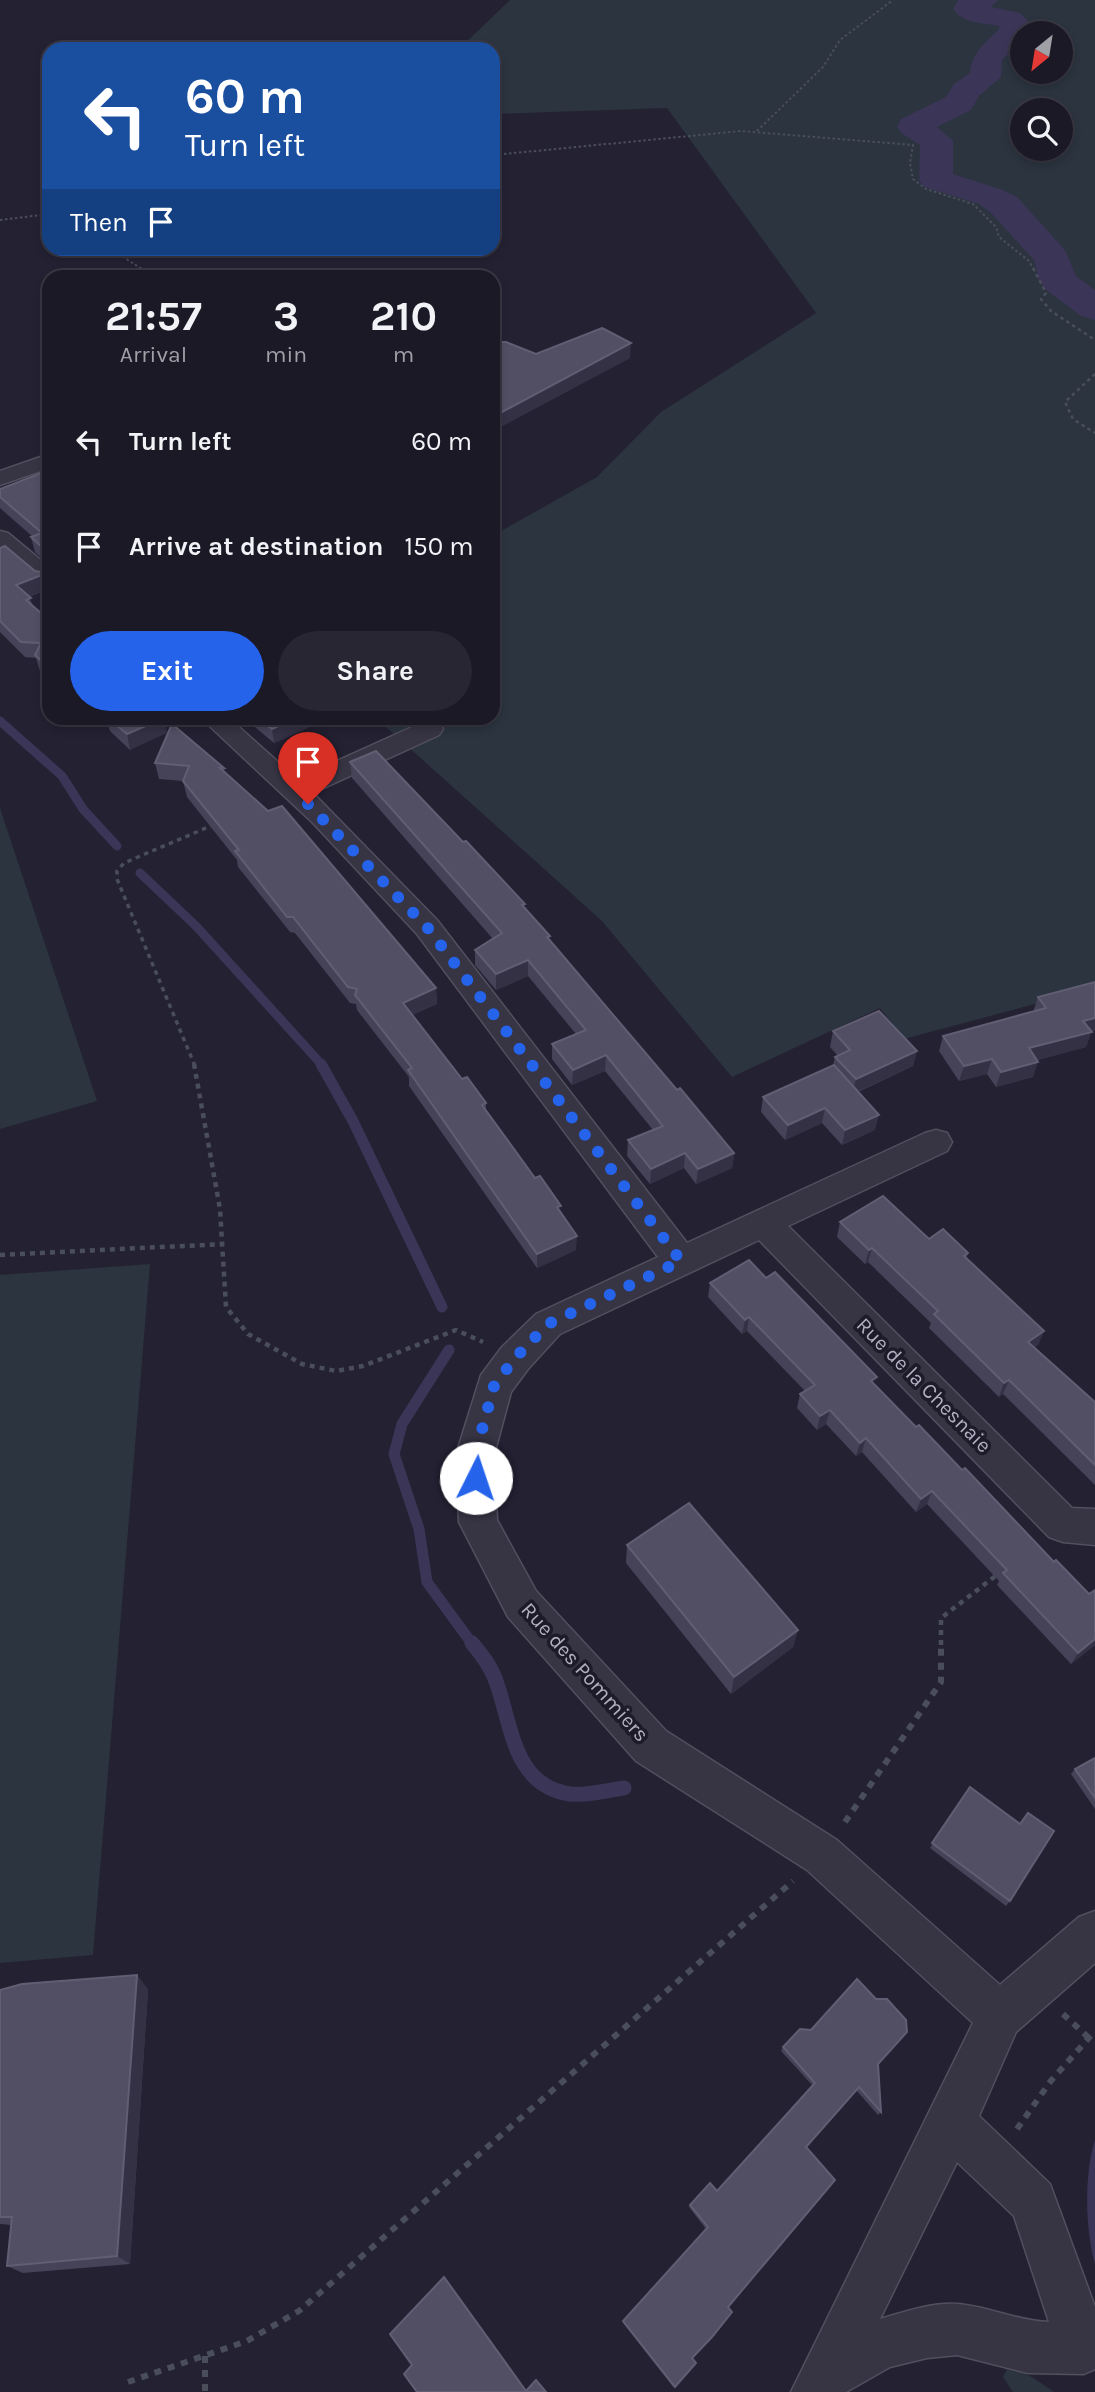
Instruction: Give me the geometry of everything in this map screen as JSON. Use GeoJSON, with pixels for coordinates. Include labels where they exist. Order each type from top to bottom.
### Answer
{"type":"FeatureCollection","features":[{"type":"Feature","properties":{"kind":"street"},"geometry":{"type":"LineString","coordinates":[[0,478],[42,463]]}},
{"type":"Feature","properties":{"kind":"street"},"geometry":{"type":"LineString","coordinates":[[0,538],[42,573]]}},
{"type":"Feature","properties":{"kind":"street"},"geometry":{"type":"LineString","coordinates":[[222,725],[294,791],[427,927],[681,1261]]}},
{"type":"Feature","properties":{"kind":"street"},"geometry":{"type":"LineString","coordinates":[[294,791],[430,729]]}},
{"type":"Feature","properties":{"kind":"street","name":"Rue des Pommiers"},"geometry":{"type":"LineString","coordinates":[[936,1142],[548,1324],[515,1358],[494,1386],[475,1455],[478,1522],[522,1604],[651,1746],[822,1855],[1000,2016]]}},
{"type":"Feature","properties":{"kind":"street","name":"Rue de la Chesnaie"},"geometry":{"type":"LineString","coordinates":[[762,1222],[1063,1525],[1095,1527]]}},
{"type":"Feature","properties":{"kind":"street"},"geometry":{"type":"LineString","coordinates":[[823,2382],[951,2123],[1000,2016],[1095,1933]]}},
{"type":"Feature","properties":{"kind":"street"},"geometry":{"type":"LineString","coordinates":[[823,2382],[881,2344],[927,2332],[957,2329],[1028,2347],[1084,2348],[1033,2201],[951,2123]]}},
{"type":"Feature","properties":{"kind":"path"},"geometry":{"type":"LineString","coordinates":[[757,132],[815,76],[840,40],[893,0]]}},
{"type":"Feature","properties":{"kind":"path"},"geometry":{"type":"LineString","coordinates":[[500,154],[741,131],[866,139],[913,145],[910,163],[913,179],[926,189],[973,204],[996,227],[999,237],[1029,261],[1046,293],[1041,299],[1051,311],[1095,340]]}},
{"type":"Feature","properties":{"kind":"path"},"geometry":{"type":"LineString","coordinates":[[0,220],[42,215]]}},
{"type":"Feature","properties":{"kind":"path"},"geometry":{"type":"LineString","coordinates":[[122,256],[143,270]]}},
{"type":"Feature","properties":{"kind":"path"},"geometry":{"type":"LineString","coordinates":[[1095,374],[1065,402],[1073,419],[1095,433]]}},
{"type":"Feature","properties":{"kind":"path"},"geometry":{"type":"LineString","coordinates":[[219,822],[132,859],[117,871],[124,900],[196,1069],[220,1209],[226,1307],[248,1334],[302,1364],[336,1371],[363,1366],[456,1330],[515,1358]]}},
{"type":"Feature","properties":{"kind":"path"},"geometry":{"type":"LineString","coordinates":[[0,1255],[223,1244]]}},
{"type":"Feature","properties":{"kind":"path"},"geometry":{"type":"LineString","coordinates":[[128,2382],[247,2341],[299,2311],[822,1855],[941,1682],[941,1618],[1007,1567]]}},
{"type":"Feature","properties":{"kind":"path"},"geometry":{"type":"LineString","coordinates":[[994,2163],[1050,2082],[1095,2031]]}},
{"type":"Feature","properties":{"kind":"path"},"geometry":{"type":"LineString","coordinates":[[205,2356],[205,2392]]}},
{"type":"Feature","properties":{"kind":"shaded area"},"geometry":{"type":"Polygon","coordinates":[[[510,0],[1095,0],[1095,988],[904,1039],[880,1008],[732,1077],[602,921],[384,725],[500,725],[500,532],[597,477],[661,412],[816,313],[667,108],[500,114],[500,42],[466,42],[510,0]]]}},
{"type":"Feature","properties":{"kind":"shaded area"},"geometry":{"type":"Polygon","coordinates":[[[0,808],[97,1101],[0,1129],[0,808]]]}},
{"type":"Feature","properties":{"kind":"shaded area"},"geometry":{"type":"Polygon","coordinates":[[[150,1264],[93,1955],[0,1963],[0,1275],[150,1264]]]}},
{"type":"Feature","properties":{"kind":"shaded area"},"geometry":{"type":"Polygon","coordinates":[[[1095,2140],[1095,2264],[1089,2235],[1087,2202],[1089,2169],[1095,2140]]]}},
{"type":"Feature","properties":{"kind":"shaded area"},"geometry":{"type":"Polygon","coordinates":[[[1008,2367],[1032,2377],[1054,2392],[1013,2392],[1003,2377],[1008,2367]]]}},
{"type":"Feature","properties":{"kind":"building"},"geometry":{"type":"Polygon","coordinates":[[[602,328],[631,343],[500,411],[500,342],[536,354],[602,328]]]}},
{"type":"Feature","properties":{"kind":"building"},"geometry":{"type":"Polygon","coordinates":[[[42,473],[42,533],[0,497],[0,489],[42,473]]]}},
{"type":"Feature","properties":{"kind":"building"},"geometry":{"type":"Polygon","coordinates":[[[42,533],[42,547],[31,537],[42,533]]]}},
{"type":"Feature","properties":{"kind":"building"},"geometry":{"type":"Polygon","coordinates":[[[5,546],[35,571],[42,572],[42,575],[16,585],[31,598],[26,600],[42,614],[42,662],[35,655],[41,643],[21,642],[0,621],[0,548],[5,546]]]}},
{"type":"Feature","properties":{"kind":"building"},"geometry":{"type":"Polygon","coordinates":[[[116,725],[148,725],[127,734],[116,725]]]}},
{"type":"Feature","properties":{"kind":"building"},"geometry":{"type":"Polygon","coordinates":[[[173,725],[224,768],[220,768],[268,811],[282,806],[436,988],[403,1003],[462,1079],[467,1077],[486,1103],[482,1105],[535,1178],[540,1176],[561,1206],[557,1207],[577,1236],[537,1254],[408,1070],[412,1068],[355,995],[357,989],[348,987],[293,917],[287,917],[235,851],[239,850],[183,781],[189,766],[155,763],[173,725]]]}},
{"type":"Feature","properties":{"kind":"building"},"geometry":{"type":"Polygon","coordinates":[[[376,751],[525,904],[522,905],[550,936],[547,937],[734,1153],[698,1169],[685,1153],[651,1169],[628,1140],[663,1126],[606,1055],[573,1070],[552,1044],[586,1030],[528,960],[496,974],[475,950],[502,933],[350,762],[376,751]]]}},
{"type":"Feature","properties":{"kind":"building"},"geometry":{"type":"Polygon","coordinates":[[[1095,982],[1095,1018],[1083,1021],[1092,1032],[1029,1048],[1038,1062],[1001,1072],[992,1059],[964,1066],[943,1036],[1046,1008],[1038,997],[1095,982]]]}},
{"type":"Feature","properties":{"kind":"building"},"geometry":{"type":"Polygon","coordinates":[[[879,1011],[917,1051],[856,1079],[835,1057],[850,1050],[833,1031],[879,1011]]]}},
{"type":"Feature","properties":{"kind":"building"},"geometry":{"type":"Polygon","coordinates":[[[834,1065],[879,1115],[845,1130],[825,1108],[788,1125],[763,1097],[834,1065]]]}},
{"type":"Feature","properties":{"kind":"building"},"geometry":{"type":"Polygon","coordinates":[[[883,1196],[929,1239],[943,1229],[968,1253],[964,1256],[1044,1331],[1028,1342],[1095,1402],[1095,1465],[1009,1380],[1004,1383],[934,1314],[938,1311],[872,1248],[869,1250],[840,1222],[883,1196]]]}},
{"type":"Feature","properties":{"kind":"building"},"geometry":{"type":"Polygon","coordinates":[[[749,1260],[766,1278],[775,1272],[877,1377],[871,1381],[916,1427],[919,1425],[962,1470],[965,1468],[1054,1562],[1056,1560],[1089,1594],[1095,1590],[1095,1639],[1078,1653],[1003,1573],[1007,1570],[932,1491],[921,1499],[866,1438],[860,1443],[830,1410],[820,1416],[800,1394],[815,1385],[749,1317],[745,1320],[710,1283],[749,1260]]]}},
{"type":"Feature","properties":{"kind":"building"},"geometry":{"type":"Polygon","coordinates":[[[689,1503],[798,1630],[734,1677],[627,1545],[689,1503]]]}},
{"type":"Feature","properties":{"kind":"building"},"geometry":{"type":"Polygon","coordinates":[[[1095,1758],[1095,1798],[1075,1769],[1095,1758]]]}},
{"type":"Feature","properties":{"kind":"building"},"geometry":{"type":"Polygon","coordinates":[[[970,1787],[1020,1824],[1028,1813],[1054,1831],[1010,1901],[932,1843],[970,1787]]]}},
{"type":"Feature","properties":{"kind":"building"},"geometry":{"type":"Polygon","coordinates":[[[137,1975],[117,2256],[7,2266],[12,2217],[0,2217],[0,1990],[22,1984],[137,1975]]]}},
{"type":"Feature","properties":{"kind":"building"},"geometry":{"type":"Polygon","coordinates":[[[857,1979],[876,1999],[887,1999],[906,2020],[907,2032],[878,2064],[881,2112],[859,2087],[806,2147],[835,2180],[728,2307],[732,2312],[692,2358],[696,2363],[675,2387],[623,2321],[708,2227],[690,2205],[710,2183],[717,2191],[815,2083],[783,2047],[800,2029],[811,2030],[857,1979]]]}},
{"type":"Feature","properties":{"kind":"building"},"geometry":{"type":"Polygon","coordinates":[[[444,2277],[526,2391],[536,2380],[546,2392],[417,2392],[404,2374],[412,2365],[390,2334],[444,2277]]]}},
{"type":"Feature","properties":{"kind":"waterway"},"geometry":{"type":"LineString","coordinates":[[984,0],[970,3],[968,9],[1010,20],[1015,23],[1014,32],[987,58],[985,77],[965,91],[960,103],[913,126],[936,141],[936,180],[991,197],[1004,205],[1052,258],[1058,281],[1095,308]]}},
{"type":"Feature","properties":{"kind":"waterway"},"geometry":{"type":"LineString","coordinates":[[0,721],[62,776],[83,809],[117,846]]}},
{"type":"Feature","properties":{"kind":"waterway"},"geometry":{"type":"LineString","coordinates":[[140,873],[196,926],[323,1066]]}},
{"type":"Feature","properties":{"kind":"waterway"},"geometry":{"type":"LineString","coordinates":[[321,1064],[353,1121],[442,1307]]}},
{"type":"Feature","properties":{"kind":"waterway"},"geometry":{"type":"LineString","coordinates":[[449,1350],[402,1424],[394,1454],[419,1529],[427,1582],[473,1645]]}},
{"type":"Feature","properties":{"kind":"waterway"},"geometry":{"type":"LineString","coordinates":[[472,1643],[493,1673],[518,1752],[537,1779],[551,1789],[570,1794],[590,1794],[624,1788]]}},
{"type":"Feature","properties":{"kind":"route"},"geometry":{"type":"LineString","coordinates":[[308,804],[427,927],[568,1116],[681,1261],[548,1324],[515,1358],[494,1386],[475,1455],[476,1478]]}}]}
